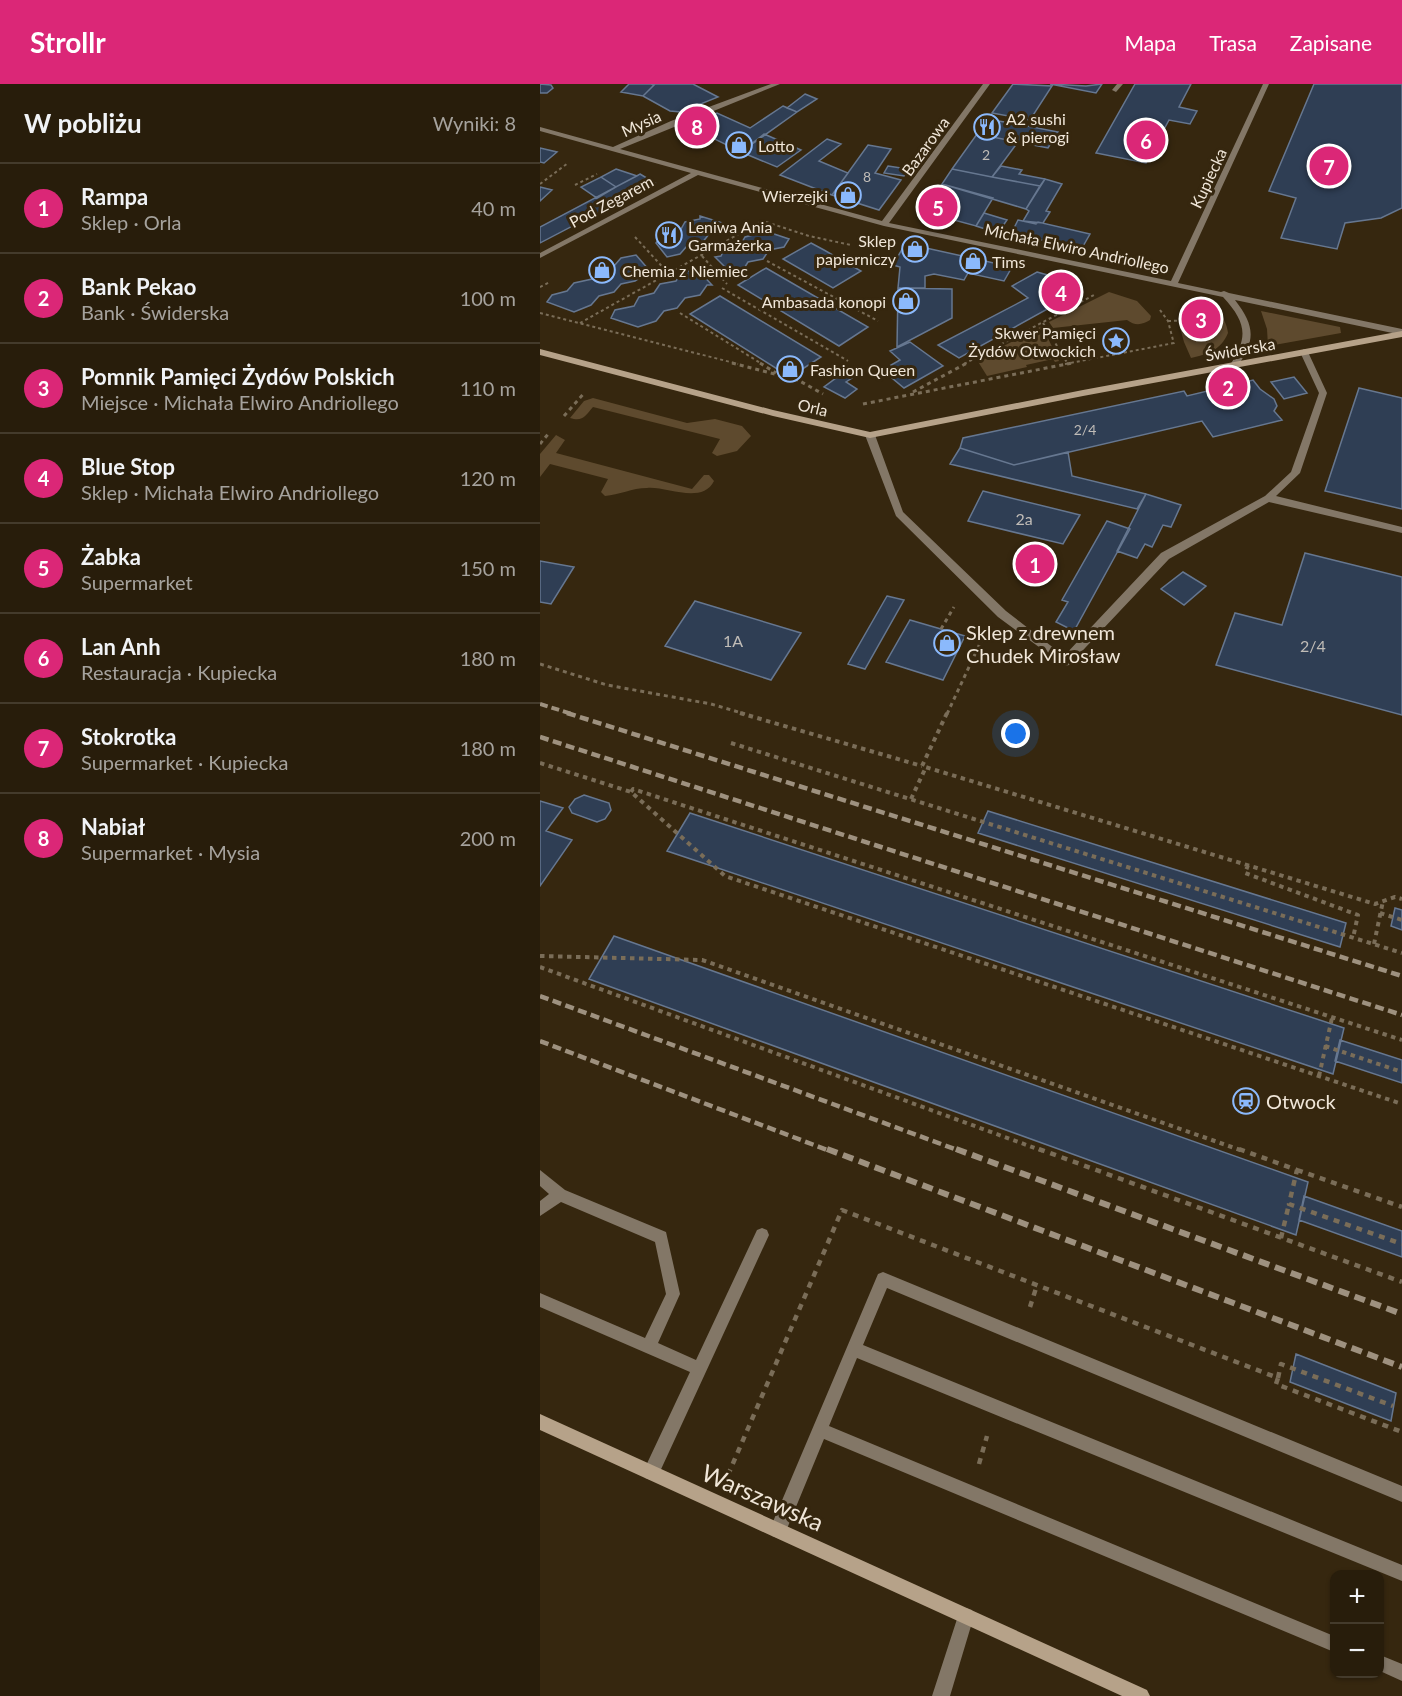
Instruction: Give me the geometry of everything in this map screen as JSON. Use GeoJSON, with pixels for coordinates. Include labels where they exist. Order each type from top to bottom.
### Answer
{"type":"FeatureCollection","features":[{"type":"Feature","properties":{"kind":"street","name":"Mysia"},"geometry":{"type":"LineString","coordinates":[[616,148],[674,123],[777,84]]}},
{"type":"Feature","properties":{"kind":"street","name":"Bazarowa"},"geometry":{"type":"LineString","coordinates":[[884,224],[987,84]]}},
{"type":"Feature","properties":{"kind":"street","name":"Kupiecka"},"geometry":{"type":"LineString","coordinates":[[1174,283],[1266,84]]}},
{"type":"Feature","properties":{"kind":"street","name":"Michała Elwiro Andriollego"},"geometry":{"type":"LineString","coordinates":[[540,129],[616,148],[696,173],[884,224],[1224,293],[1402,333]]}},
{"type":"Feature","properties":{"kind":"street","name":"Pod Zegarem"},"geometry":{"type":"LineString","coordinates":[[540,256],[696,173]]}},
{"type":"Feature","properties":{"kind":"street"},"geometry":{"type":"LineString","coordinates":[[1224,293],[1234,303],[1247,325],[1248,336],[1245,352],[1234,365]]}},
{"type":"Feature","properties":{"kind":"street","name":"Świderska"},"geometry":{"type":"LineString","coordinates":[[1083,393],[1402,333]]}},
{"type":"Feature","properties":{"kind":"street","name":"Orla"},"geometry":{"type":"LineString","coordinates":[[540,352],[773,413],[870,435],[1083,393]]}},
{"type":"Feature","properties":{"kind":"street"},"geometry":{"type":"LineString","coordinates":[[870,435],[899,514],[1002,614],[1065,662],[1165,556],[1268,498],[1295,473],[1323,393],[1304,352]]}},
{"type":"Feature","properties":{"kind":"street"},"geometry":{"type":"LineString","coordinates":[[1268,498],[1402,530]]}},
{"type":"Feature","properties":{"kind":"street"},"geometry":{"type":"LineString","coordinates":[[540,1177],[560,1195],[660,1237],[673,1294],[648,1347]]}},
{"type":"Feature","properties":{"kind":"street"},"geometry":{"type":"LineString","coordinates":[[540,1209],[560,1195]]}},
{"type":"Feature","properties":{"kind":"street"},"geometry":{"type":"LineString","coordinates":[[651,1472],[762,1235]]}},
{"type":"Feature","properties":{"kind":"street"},"geometry":{"type":"LineString","coordinates":[[778,1530],[883,1279],[1402,1494]]}},
{"type":"Feature","properties":{"kind":"street"},"geometry":{"type":"LineString","coordinates":[[540,1300],[700,1370]]}},
{"type":"Feature","properties":{"kind":"street"},"geometry":{"type":"LineString","coordinates":[[854,1349],[1402,1573]]}},
{"type":"Feature","properties":{"kind":"street","name":"Warszawska"},"geometry":{"type":"LineString","coordinates":[[540,1422],[1141,1696]]}},
{"type":"Feature","properties":{"kind":"street"},"geometry":{"type":"LineString","coordinates":[[820,1430],[1330,1642]]}},
{"type":"Feature","properties":{"kind":"street"},"geometry":{"type":"LineString","coordinates":[[941,1696],[966,1616]]}},
{"type":"Feature","properties":{"kind":"street"},"geometry":{"type":"LineString","coordinates":[[1384,1665],[1402,1673]]}},
{"type":"Feature","properties":{"kind":"path"},"geometry":{"type":"LineString","coordinates":[[540,184],[572,160]]}},
{"type":"Feature","properties":{"kind":"path"},"geometry":{"type":"LineString","coordinates":[[579,323],[762,221]]}},
{"type":"Feature","properties":{"kind":"path"},"geometry":{"type":"LineString","coordinates":[[635,237],[669,274]]}},
{"type":"Feature","properties":{"kind":"path"},"geometry":{"type":"LineString","coordinates":[[702,256],[727,284]]}},
{"type":"Feature","properties":{"kind":"path"},"geometry":{"type":"LineString","coordinates":[[767,261],[878,321]]}},
{"type":"Feature","properties":{"kind":"path"},"geometry":{"type":"LineString","coordinates":[[722,288],[848,361]]}},
{"type":"Feature","properties":{"kind":"path"},"geometry":{"type":"LineString","coordinates":[[907,395],[1099,293]]}},
{"type":"Feature","properties":{"kind":"path"},"geometry":{"type":"LineString","coordinates":[[540,313],[798,380],[828,397]]}},
{"type":"Feature","properties":{"kind":"path"},"geometry":{"type":"LineString","coordinates":[[680,313],[782,376]]}},
{"type":"Feature","properties":{"kind":"path"},"geometry":{"type":"LineString","coordinates":[[856,405],[1174,343],[1168,321],[1163,313]]}},
{"type":"Feature","properties":{"kind":"path"},"geometry":{"type":"LineString","coordinates":[[1168,321],[1196,320]]}},
{"type":"Feature","properties":{"kind":"path"},"geometry":{"type":"LineString","coordinates":[[1043,323],[1068,364]]}},
{"type":"Feature","properties":{"kind":"path"},"geometry":{"type":"LineString","coordinates":[[564,416],[587,390]]}},
{"type":"Feature","properties":{"kind":"path"},"geometry":{"type":"LineString","coordinates":[[540,444],[549,433]]}},
{"type":"Feature","properties":{"kind":"path"},"geometry":{"type":"LineString","coordinates":[[911,799],[990,622],[1002,614]]}},
{"type":"Feature","properties":{"kind":"path"},"geometry":{"type":"LineString","coordinates":[[540,664],[607,686],[711,704],[924,766],[1375,904],[1395,897],[1402,899]]}},
{"type":"Feature","properties":{"kind":"path"},"geometry":{"type":"LineString","coordinates":[[731,743],[1402,952]]}},
{"type":"Feature","properties":{"kind":"path"},"geometry":{"type":"LineString","coordinates":[[540,763],[631,792],[725,876],[1402,1104]]}},
{"type":"Feature","properties":{"kind":"path"},"geometry":{"type":"LineString","coordinates":[[631,792],[633,789],[1402,1041]]}},
{"type":"Feature","properties":{"kind":"path"},"geometry":{"type":"LineString","coordinates":[[1248,865],[1245,873],[1358,915],[1353,938]]}},
{"type":"Feature","properties":{"kind":"path"},"geometry":{"type":"LineString","coordinates":[[1374,944],[1383,901]]}},
{"type":"Feature","properties":{"kind":"path"},"geometry":{"type":"LineString","coordinates":[[1380,913],[1402,920]]}},
{"type":"Feature","properties":{"kind":"path"},"geometry":{"type":"LineString","coordinates":[[540,956],[702,960],[1402,1207]]}},
{"type":"Feature","properties":{"kind":"path"},"geometry":{"type":"LineString","coordinates":[[540,967],[1402,1282]]}},
{"type":"Feature","properties":{"kind":"path"},"geometry":{"type":"LineString","coordinates":[[1319,1076],[1332,1018]]}},
{"type":"Feature","properties":{"kind":"path"},"geometry":{"type":"LineString","coordinates":[[1325,1046],[1402,1072]]}},
{"type":"Feature","properties":{"kind":"path"},"geometry":{"type":"LineString","coordinates":[[1281,1238],[1297,1170]]}},
{"type":"Feature","properties":{"kind":"path"},"geometry":{"type":"LineString","coordinates":[[1289,1204],[1402,1244]]}},
{"type":"Feature","properties":{"kind":"path"},"geometry":{"type":"LineString","coordinates":[[1278,1378],[1281,1365],[1393,1407]]}},
{"type":"Feature","properties":{"kind":"shaded area"},"geometry":{"type":"Polygon","coordinates":[[[1109,292],[1137,301],[1151,316],[1150,320],[1139,324],[1127,320],[1053,328],[1049,322],[1109,292]]]}},
{"type":"Feature","properties":{"kind":"shaded area"},"geometry":{"type":"Polygon","coordinates":[[[1191,299],[1216,310],[1224,320],[1228,333],[1218,347],[1191,358],[1179,324],[1194,323],[1205,326],[1211,319],[1203,314],[1193,318],[1184,317],[1182,313],[1191,299]]]}},
{"type":"Feature","properties":{"kind":"shaded area"},"geometry":{"type":"Polygon","coordinates":[[[1261,311],[1340,327],[1341,333],[1268,346],[1267,329],[1261,311]]]}},
{"type":"Feature","properties":{"kind":"shaded area"},"geometry":{"type":"Polygon","coordinates":[[[1042,326],[1059,361],[1055,362],[1053,359],[987,376],[977,360],[1042,326]]]}},
{"type":"Feature","properties":{"kind":"shaded area"},"geometry":{"type":"Polygon","coordinates":[[[593,398],[687,423],[715,419],[742,426],[751,436],[737,451],[717,456],[712,453],[720,439],[593,407],[581,419],[570,418],[584,401],[593,398]]]}},
{"type":"Feature","properties":{"kind":"shaded area"},"geometry":{"type":"Polygon","coordinates":[[[556,435],[565,440],[556,453],[692,489],[704,475],[709,475],[714,481],[701,492],[683,493],[647,488],[605,496],[601,492],[608,479],[550,464],[540,477],[540,454],[556,435]]]}},
{"type":"Feature","properties":{"kind":"building"},"geometry":{"type":"Polygon","coordinates":[[[540,84],[551,85],[553,88],[547,93],[540,93],[540,84]]]}},
{"type":"Feature","properties":{"kind":"building"},"geometry":{"type":"Polygon","coordinates":[[[629,84],[654,85],[643,96],[621,92],[629,84]]]}},
{"type":"Feature","properties":{"kind":"building"},"geometry":{"type":"Polygon","coordinates":[[[655,84],[693,84],[718,97],[681,112],[670,111],[643,96],[655,84]]]}},
{"type":"Feature","properties":{"kind":"building"},"geometry":{"type":"Polygon","coordinates":[[[1013,84],[1052,86],[1030,120],[992,113],[1013,84]]]}},
{"type":"Feature","properties":{"kind":"building"},"geometry":{"type":"Polygon","coordinates":[[[1050,84],[1086,86],[1102,84],[1096,93],[1050,84]]]}},
{"type":"Feature","properties":{"kind":"building"},"geometry":{"type":"Polygon","coordinates":[[[1135,84],[1191,84],[1179,107],[1197,111],[1190,124],[1169,120],[1146,163],[1096,153],[1135,84]]]}},
{"type":"Feature","properties":{"kind":"building"},"geometry":{"type":"Polygon","coordinates":[[[1314,84],[1402,84],[1402,208],[1381,218],[1345,223],[1337,249],[1281,238],[1296,198],[1269,191],[1314,84]]]}},
{"type":"Feature","properties":{"kind":"building"},"geometry":{"type":"Polygon","coordinates":[[[805,94],[817,99],[797,112],[787,108],[805,94]]]}},
{"type":"Feature","properties":{"kind":"building"},"geometry":{"type":"Polygon","coordinates":[[[783,106],[797,112],[741,152],[692,128],[694,123],[717,113],[750,128],[783,106]]]}},
{"type":"Feature","properties":{"kind":"building"},"geometry":{"type":"Polygon","coordinates":[[[986,119],[1058,132],[1048,148],[977,134],[986,119]]]}},
{"type":"Feature","properties":{"kind":"building"},"geometry":{"type":"Polygon","coordinates":[[[764,134],[801,150],[777,167],[741,152],[764,134]]]}},
{"type":"Feature","properties":{"kind":"building"},"geometry":{"type":"Polygon","coordinates":[[[977,134],[1018,142],[992,177],[952,169],[977,134]]]}},
{"type":"Feature","properties":{"kind":"building"},"geometry":{"type":"Polygon","coordinates":[[[827,139],[841,144],[819,161],[848,173],[832,195],[780,175],[827,139]]]}},
{"type":"Feature","properties":{"kind":"building"},"geometry":{"type":"Polygon","coordinates":[[[868,145],[891,149],[875,173],[901,180],[879,210],[832,195],[868,145]]]}},
{"type":"Feature","properties":{"kind":"building"},"geometry":{"type":"Polygon","coordinates":[[[540,148],[557,152],[544,163],[540,162],[540,148]]]}},
{"type":"Feature","properties":{"kind":"building"},"geometry":{"type":"Polygon","coordinates":[[[888,166],[908,169],[904,176],[884,173],[888,166]]]}},
{"type":"Feature","properties":{"kind":"building"},"geometry":{"type":"Polygon","coordinates":[[[1001,166],[1022,170],[1019,174],[1045,179],[1040,186],[992,177],[1001,166]]]}},
{"type":"Feature","properties":{"kind":"building"},"geometry":{"type":"Polygon","coordinates":[[[616,169],[637,176],[616,187],[601,177],[616,169]]]}},
{"type":"Feature","properties":{"kind":"building"},"geometry":{"type":"Polygon","coordinates":[[[952,169],[1040,186],[1026,209],[942,184],[952,169]]]}},
{"type":"Feature","properties":{"kind":"building"},"geometry":{"type":"Polygon","coordinates":[[[640,174],[655,183],[540,243],[540,227],[640,174]]]}},
{"type":"Feature","properties":{"kind":"building"},"geometry":{"type":"Polygon","coordinates":[[[601,177],[616,187],[597,198],[581,187],[601,177]]]}},
{"type":"Feature","properties":{"kind":"building"},"geometry":{"type":"Polygon","coordinates":[[[1045,179],[1062,184],[1046,211],[1050,212],[1043,223],[1023,221],[1029,211],[1026,209],[1045,179]]]}},
{"type":"Feature","properties":{"kind":"building"},"geometry":{"type":"Polygon","coordinates":[[[942,184],[993,198],[976,226],[932,214],[925,206],[942,184]]]}},
{"type":"Feature","properties":{"kind":"building"},"geometry":{"type":"Polygon","coordinates":[[[540,187],[552,190],[540,201],[540,187]]]}},
{"type":"Feature","properties":{"kind":"building"},"geometry":{"type":"Polygon","coordinates":[[[984,213],[1007,220],[998,233],[976,226],[984,213]]]}},
{"type":"Feature","properties":{"kind":"building"},"geometry":{"type":"Polygon","coordinates":[[[700,216],[729,225],[723,231],[709,234],[702,243],[687,246],[680,254],[667,257],[656,243],[663,233],[681,229],[685,222],[700,219],[700,216]]]}},
{"type":"Feature","properties":{"kind":"building"},"geometry":{"type":"Polygon","coordinates":[[[1018,220],[1036,224],[1038,222],[1090,234],[1082,248],[1011,234],[1018,220]]]}},
{"type":"Feature","properties":{"kind":"building"},"geometry":{"type":"Polygon","coordinates":[[[762,230],[789,239],[784,247],[769,250],[763,259],[748,262],[743,270],[731,273],[715,257],[721,256],[725,248],[741,244],[745,237],[761,233],[762,230]]]}},
{"type":"Feature","properties":{"kind":"building"},"geometry":{"type":"Polygon","coordinates":[[[811,243],[861,271],[833,288],[783,259],[811,243]]]}},
{"type":"Feature","properties":{"kind":"building"},"geometry":{"type":"Polygon","coordinates":[[[905,244],[1012,267],[1004,281],[968,273],[964,280],[934,274],[925,276],[925,288],[898,288],[900,267],[893,265],[905,244]]]}},
{"type":"Feature","properties":{"kind":"building"},"geometry":{"type":"Polygon","coordinates":[[[636,255],[650,271],[635,281],[621,284],[614,292],[599,296],[591,305],[574,312],[547,302],[552,295],[567,291],[574,283],[592,279],[597,270],[614,266],[621,258],[636,255]]]}},
{"type":"Feature","properties":{"kind":"building"},"geometry":{"type":"Polygon","coordinates":[[[766,268],[868,327],[839,346],[738,285],[766,268]]]}},
{"type":"Feature","properties":{"kind":"building"},"geometry":{"type":"Polygon","coordinates":[[[697,269],[712,285],[707,285],[700,295],[685,298],[677,308],[664,311],[656,321],[638,327],[611,318],[615,310],[634,306],[639,297],[654,293],[660,284],[676,281],[681,273],[697,269]]]}},
{"type":"Feature","properties":{"kind":"building"},"geometry":{"type":"Polygon","coordinates":[[[1037,272],[1076,283],[1080,291],[959,358],[938,345],[1028,298],[1012,286],[1037,272]]]}},
{"type":"Feature","properties":{"kind":"building"},"geometry":{"type":"Polygon","coordinates":[[[898,288],[952,289],[952,318],[897,347],[898,288]]]}},
{"type":"Feature","properties":{"kind":"building"},"geometry":{"type":"Polygon","coordinates":[[[720,296],[821,357],[790,377],[690,314],[720,296]]]}},
{"type":"Feature","properties":{"kind":"building"},"geometry":{"type":"Polygon","coordinates":[[[910,342],[943,366],[904,388],[892,378],[901,372],[891,365],[900,360],[890,351],[910,342]]]}},
{"type":"Feature","properties":{"kind":"building"},"geometry":{"type":"Polygon","coordinates":[[[843,373],[852,378],[846,382],[857,389],[845,398],[824,387],[843,373]]]}},
{"type":"Feature","properties":{"kind":"building"},"geometry":{"type":"Polygon","coordinates":[[[1294,377],[1307,393],[1284,399],[1271,382],[1294,377]]]}},
{"type":"Feature","properties":{"kind":"building"},"geometry":{"type":"Polygon","coordinates":[[[1253,380],[1260,389],[1274,399],[1277,406],[1274,411],[1282,420],[1213,437],[1202,421],[1014,465],[960,448],[963,438],[1184,391],[1187,396],[1253,380]]]}},
{"type":"Feature","properties":{"kind":"building"},"geometry":{"type":"Polygon","coordinates":[[[1359,388],[1402,398],[1402,509],[1325,491],[1359,388]]]}},
{"type":"Feature","properties":{"kind":"building"},"geometry":{"type":"Polygon","coordinates":[[[960,448],[1014,465],[1068,452],[1072,476],[1146,494],[1137,509],[950,464],[960,448]]]}},
{"type":"Feature","properties":{"kind":"building"},"geometry":{"type":"Polygon","coordinates":[[[983,491],[1080,515],[1063,544],[968,521],[983,491]]]}},
{"type":"Feature","properties":{"kind":"building"},"geometry":{"type":"Polygon","coordinates":[[[1146,494],[1181,505],[1171,527],[1163,525],[1152,547],[1145,544],[1137,558],[1117,551],[1146,494]]]}},
{"type":"Feature","properties":{"kind":"building"},"geometry":{"type":"Polygon","coordinates":[[[1107,521],[1130,529],[1074,631],[1056,622],[1068,602],[1062,600],[1107,521]]]}},
{"type":"Feature","properties":{"kind":"building"},"geometry":{"type":"Polygon","coordinates":[[[1305,553],[1402,577],[1402,715],[1216,665],[1235,613],[1282,625],[1305,553]]]}},
{"type":"Feature","properties":{"kind":"building"},"geometry":{"type":"Polygon","coordinates":[[[540,561],[574,567],[551,604],[540,602],[540,561]]]}},
{"type":"Feature","properties":{"kind":"building"},"geometry":{"type":"Polygon","coordinates":[[[1183,572],[1206,586],[1184,605],[1161,589],[1183,572]]]}},
{"type":"Feature","properties":{"kind":"building"},"geometry":{"type":"Polygon","coordinates":[[[887,596],[904,600],[865,669],[848,664],[887,596]]]}},
{"type":"Feature","properties":{"kind":"building"},"geometry":{"type":"Polygon","coordinates":[[[695,601],[801,633],[771,680],[665,646],[695,601]]]}},
{"type":"Feature","properties":{"kind":"building"},"geometry":{"type":"Polygon","coordinates":[[[910,620],[965,636],[943,680],[886,662],[910,620]]]}},
{"type":"Feature","properties":{"kind":"building"},"geometry":{"type":"Polygon","coordinates":[[[584,795],[609,803],[611,810],[605,819],[597,822],[572,813],[569,807],[575,799],[584,795]]]}},
{"type":"Feature","properties":{"kind":"building"},"geometry":{"type":"Polygon","coordinates":[[[540,801],[563,808],[546,831],[572,840],[540,886],[540,801]]]}},
{"type":"Feature","properties":{"kind":"building"},"geometry":{"type":"Polygon","coordinates":[[[988,811],[1346,923],[1340,947],[978,833],[988,811]]]}},
{"type":"Feature","properties":{"kind":"building"},"geometry":{"type":"Polygon","coordinates":[[[690,813],[1344,1028],[1333,1074],[667,851],[690,813]]]}},
{"type":"Feature","properties":{"kind":"building"},"geometry":{"type":"Polygon","coordinates":[[[1395,908],[1402,910],[1402,930],[1391,926],[1395,908]]]}},
{"type":"Feature","properties":{"kind":"building"},"geometry":{"type":"Polygon","coordinates":[[[614,936],[1308,1182],[1296,1235],[589,979],[614,936]]]}},
{"type":"Feature","properties":{"kind":"building"},"geometry":{"type":"Polygon","coordinates":[[[1340,1040],[1402,1060],[1402,1083],[1335,1061],[1340,1040]]]}},
{"type":"Feature","properties":{"kind":"building"},"geometry":{"type":"Polygon","coordinates":[[[1304,1196],[1402,1231],[1402,1257],[1299,1220],[1304,1196]]]}},
{"type":"Feature","properties":{"kind":"building"},"geometry":{"type":"Polygon","coordinates":[[[1296,1354],[1396,1393],[1391,1421],[1290,1382],[1296,1354]]]}},
{"type":"Feature","properties":{"kind":"railway"},"geometry":{"type":"LineString","coordinates":[[540,704],[572,714]]}},
{"type":"Feature","properties":{"kind":"railway"},"geometry":{"type":"LineString","coordinates":[[567,713],[1402,976]]}},
{"type":"Feature","properties":{"kind":"railway"},"geometry":{"type":"LineString","coordinates":[[540,737],[1402,1015]]}},
{"type":"Feature","properties":{"kind":"railway"},"geometry":{"type":"LineString","coordinates":[[540,996],[960,1151]]}},
{"type":"Feature","properties":{"kind":"railway"},"geometry":{"type":"LineString","coordinates":[[540,1041],[830,1151]]}},
{"type":"Feature","properties":{"kind":"railway"},"geometry":{"type":"LineString","coordinates":[[827,1149],[1402,1367]]}},
{"type":"Feature","properties":{"kind":"railway"},"geometry":{"type":"LineString","coordinates":[[956,1149],[1402,1314]]}},
{"type":"Feature","properties":{"kind":"place","name":"Nabiał"},"geometry":{"type":"Point","coordinates":[697,126]}},
{"type":"Feature","properties":{"kind":"place","name":"A2 sushi & pierogi"},"geometry":{"type":"Point","coordinates":[987,127]}},
{"type":"Feature","properties":{"kind":"place","name":"Lan Anh"},"geometry":{"type":"Point","coordinates":[1146,140]}},
{"type":"Feature","properties":{"kind":"place","name":"Lotto"},"geometry":{"type":"Point","coordinates":[739,145]}},
{"type":"Feature","properties":{"kind":"place","name":"Stokrotka"},"geometry":{"type":"Point","coordinates":[1329,166]}},
{"type":"Feature","properties":{"kind":"place","name":"Wierzejki"},"geometry":{"type":"Point","coordinates":[848,195]}},
{"type":"Feature","properties":{"kind":"place","name":"Żabka"},"geometry":{"type":"Point","coordinates":[938,207]}},
{"type":"Feature","properties":{"kind":"place","name":"Leniwa Ania Garmażerka"},"geometry":{"type":"Point","coordinates":[669,235]}},
{"type":"Feature","properties":{"kind":"place","name":"Sklep papierniczy"},"geometry":{"type":"Point","coordinates":[915,249]}},
{"type":"Feature","properties":{"kind":"place","name":"Tims"},"geometry":{"type":"Point","coordinates":[973,261]}},
{"type":"Feature","properties":{"kind":"place","name":"Chemia z Niemiec"},"geometry":{"type":"Point","coordinates":[602,270]}},
{"type":"Feature","properties":{"kind":"place","name":"Blue Stop"},"geometry":{"type":"Point","coordinates":[1061,292]}},
{"type":"Feature","properties":{"kind":"place","name":"Ambasada konopi"},"geometry":{"type":"Point","coordinates":[906,301]}},
{"type":"Feature","properties":{"kind":"place","name":"Pomnik Pamięci Żydów Polskich"},"geometry":{"type":"Point","coordinates":[1201,319]}},
{"type":"Feature","properties":{"kind":"place","name":"Skwer Pamięci Żydów Otwockich"},"geometry":{"type":"Point","coordinates":[1116,341]}},
{"type":"Feature","properties":{"kind":"place","name":"Fashion Queen"},"geometry":{"type":"Point","coordinates":[790,369]}},
{"type":"Feature","properties":{"kind":"place","name":"Bank Pekao"},"geometry":{"type":"Point","coordinates":[1228,387]}},
{"type":"Feature","properties":{"kind":"place","name":"Rampa"},"geometry":{"type":"Point","coordinates":[1035,564]}},
{"type":"Feature","properties":{"kind":"place","name":"Sklep z drewnem Chudek Mirosław"},"geometry":{"type":"Point","coordinates":[947,643]}},
{"type":"Feature","properties":{"kind":"place","name":"Otwock"},"geometry":{"type":"Point","coordinates":[1246,1101]}}]}
